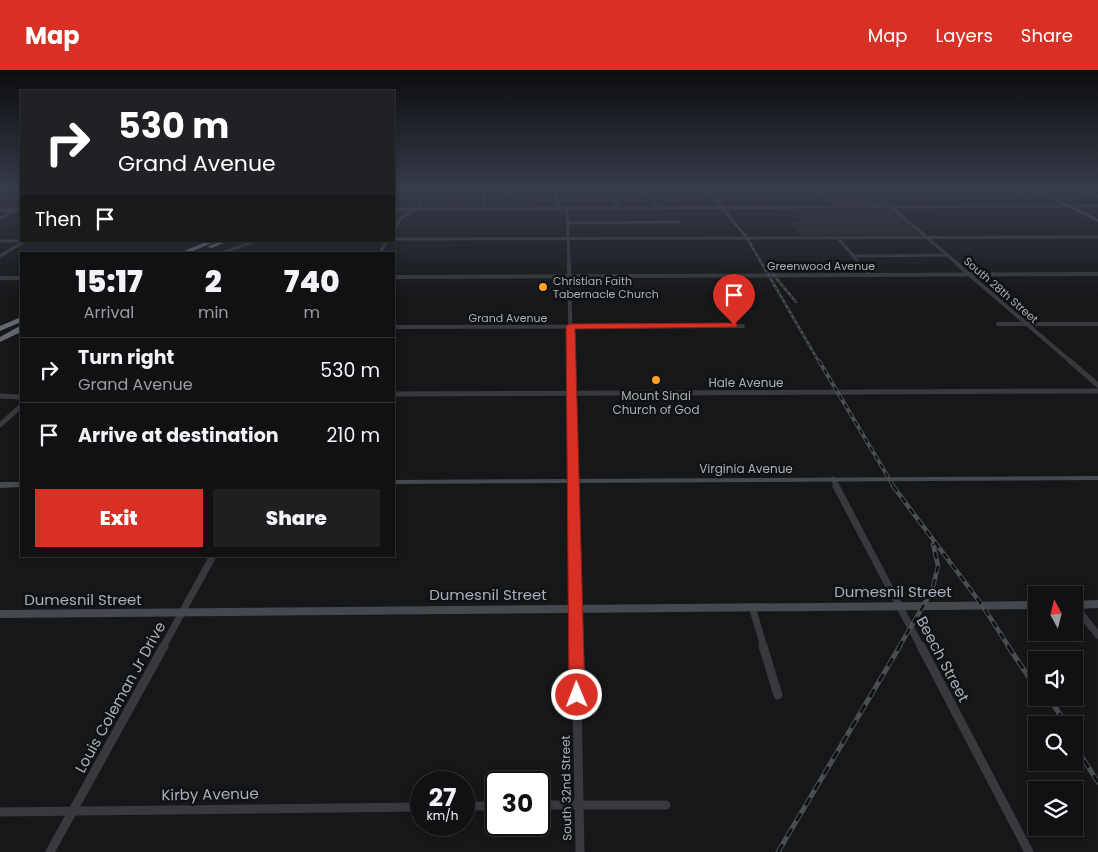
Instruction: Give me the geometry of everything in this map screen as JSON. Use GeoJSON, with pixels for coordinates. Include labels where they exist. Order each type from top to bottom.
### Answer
{"type":"FeatureCollection","features":[{"type":"Feature","properties":{"kind":"highway"},"geometry":{"type":"LineString","coordinates":[[185,252],[211,242]]}},
{"type":"Feature","properties":{"kind":"highway"},"geometry":{"type":"LineString","coordinates":[[197,252],[223,242]]}},
{"type":"Feature","properties":{"kind":"highway"},"geometry":{"type":"LineString","coordinates":[[0,321],[20,313]]}},
{"type":"Feature","properties":{"kind":"highway"},"geometry":{"type":"LineString","coordinates":[[0,329],[20,319]]}},
{"type":"Feature","properties":{"kind":"highway"},"geometry":{"type":"LineString","coordinates":[[0,335],[20,325]]}},
{"type":"Feature","properties":{"kind":"highway"},"geometry":{"type":"LineString","coordinates":[[0,340],[20,330]]}},
{"type":"Feature","properties":{"kind":"main road","name":"Virginia Avenue"},"geometry":{"type":"LineString","coordinates":[[395,482],[1098,478]]}},
{"type":"Feature","properties":{"kind":"main road"},"geometry":{"type":"LineString","coordinates":[[0,485],[20,485]]}},
{"type":"Feature","properties":{"kind":"main road"},"geometry":{"type":"LineString","coordinates":[[1083,604],[1098,604]]}},
{"type":"Feature","properties":{"kind":"main road","name":"Dumesnil Street"},"geometry":{"type":"LineString","coordinates":[[0,614],[1028,605]]}},
{"type":"Feature","properties":{"kind":"street","name":"South 32nd Street"},"geometry":{"type":"LineString","coordinates":[[567,225],[570,276],[580,852]]}},
{"type":"Feature","properties":{"kind":"street","name":"South 28th Street"},"geometry":{"type":"LineString","coordinates":[[913,225],[1098,385]]}},
{"type":"Feature","properties":{"kind":"street"},"geometry":{"type":"LineString","coordinates":[[395,239],[1098,237]]}},
{"type":"Feature","properties":{"kind":"street"},"geometry":{"type":"LineString","coordinates":[[838,238],[870,275]]}},
{"type":"Feature","properties":{"kind":"street"},"geometry":{"type":"LineString","coordinates":[[0,241],[20,241]]}},
{"type":"Feature","properties":{"kind":"street"},"geometry":{"type":"LineString","coordinates":[[0,256],[21,242]]}},
{"type":"Feature","properties":{"kind":"street"},"geometry":{"type":"LineString","coordinates":[[225,252],[252,242]]}},
{"type":"Feature","properties":{"kind":"street"},"geometry":{"type":"LineString","coordinates":[[854,256],[947,255]]}},
{"type":"Feature","properties":{"kind":"street","name":"Greenwood Avenue"},"geometry":{"type":"LineString","coordinates":[[395,277],[1098,274]]}},
{"type":"Feature","properties":{"kind":"street"},"geometry":{"type":"LineString","coordinates":[[0,278],[20,278]]}},
{"type":"Feature","properties":{"kind":"street"},"geometry":{"type":"LineString","coordinates":[[998,324],[1098,324]]}},
{"type":"Feature","properties":{"kind":"street","name":"Grand Avenue"},"geometry":{"type":"LineString","coordinates":[[395,327],[743,326]]}},
{"type":"Feature","properties":{"kind":"street","name":"Hale Avenue"},"geometry":{"type":"LineString","coordinates":[[395,394],[1098,391]]}},
{"type":"Feature","properties":{"kind":"street"},"geometry":{"type":"LineString","coordinates":[[0,396],[20,396]]}},
{"type":"Feature","properties":{"kind":"street"},"geometry":{"type":"LineString","coordinates":[[0,425],[20,407]]}},
{"type":"Feature","properties":{"kind":"street","name":"Beech Street"},"geometry":{"type":"LineString","coordinates":[[833,479],[1029,852]]}},
{"type":"Feature","properties":{"kind":"street","name":"Louis Coleman Jr Drive"},"geometry":{"type":"LineString","coordinates":[[50,852],[212,557]]}},
{"type":"Feature","properties":{"kind":"street"},"geometry":{"type":"LineString","coordinates":[[752,607],[778,694]]}},
{"type":"Feature","properties":{"kind":"street"},"geometry":{"type":"LineString","coordinates":[[1083,616],[1098,635]]}},
{"type":"Feature","properties":{"kind":"street"},"geometry":{"type":"LineString","coordinates":[[550,806],[666,805]]}},
{"type":"Feature","properties":{"kind":"street","name":"Kirby Avenue"},"geometry":{"type":"LineString","coordinates":[[0,812],[410,807]]}},
{"type":"Feature","properties":{"kind":"shaded area"},"geometry":{"type":"Polygon","coordinates":[[[791,225],[908,225],[919,235],[800,236],[791,225]]]}},
{"type":"Feature","properties":{"kind":"railway"},"geometry":{"type":"LineString","coordinates":[[737,225],[747,238],[819,362]]}},
{"type":"Feature","properties":{"kind":"railway"},"geometry":{"type":"LineString","coordinates":[[771,272],[796,302]]}},
{"type":"Feature","properties":{"kind":"railway"},"geometry":{"type":"LineString","coordinates":[[819,361],[894,487]]}},
{"type":"Feature","properties":{"kind":"railway"},"geometry":{"type":"LineString","coordinates":[[893,486],[982,605],[1009,647]]}},
{"type":"Feature","properties":{"kind":"railway"},"geometry":{"type":"LineString","coordinates":[[899,647],[932,591],[938,566],[933,544]]}},
{"type":"Feature","properties":{"kind":"railway"},"geometry":{"type":"LineString","coordinates":[[778,852],[900,646]]}},
{"type":"Feature","properties":{"kind":"railway"},"geometry":{"type":"LineString","coordinates":[[1008,646],[1028,676]]}},
{"type":"Feature","properties":{"kind":"railway"},"geometry":{"type":"LineString","coordinates":[[1054,706],[1061,716]]}},
{"type":"Feature","properties":{"kind":"railway"},"geometry":{"type":"LineString","coordinates":[[1083,759],[1098,782]]}},
{"type":"Feature","properties":{"kind":"place","name":"Christian Faith Tabernacle Church"},"geometry":{"type":"Point","coordinates":[543,287]}},
{"type":"Feature","properties":{"kind":"place","name":"Mount Sinai Church of God"},"geometry":{"type":"Point","coordinates":[656,380]}},
{"type":"Feature","properties":{"kind":"route"},"geometry":{"type":"LineString","coordinates":[[577,695],[570,326],[734,325]]}}]}
